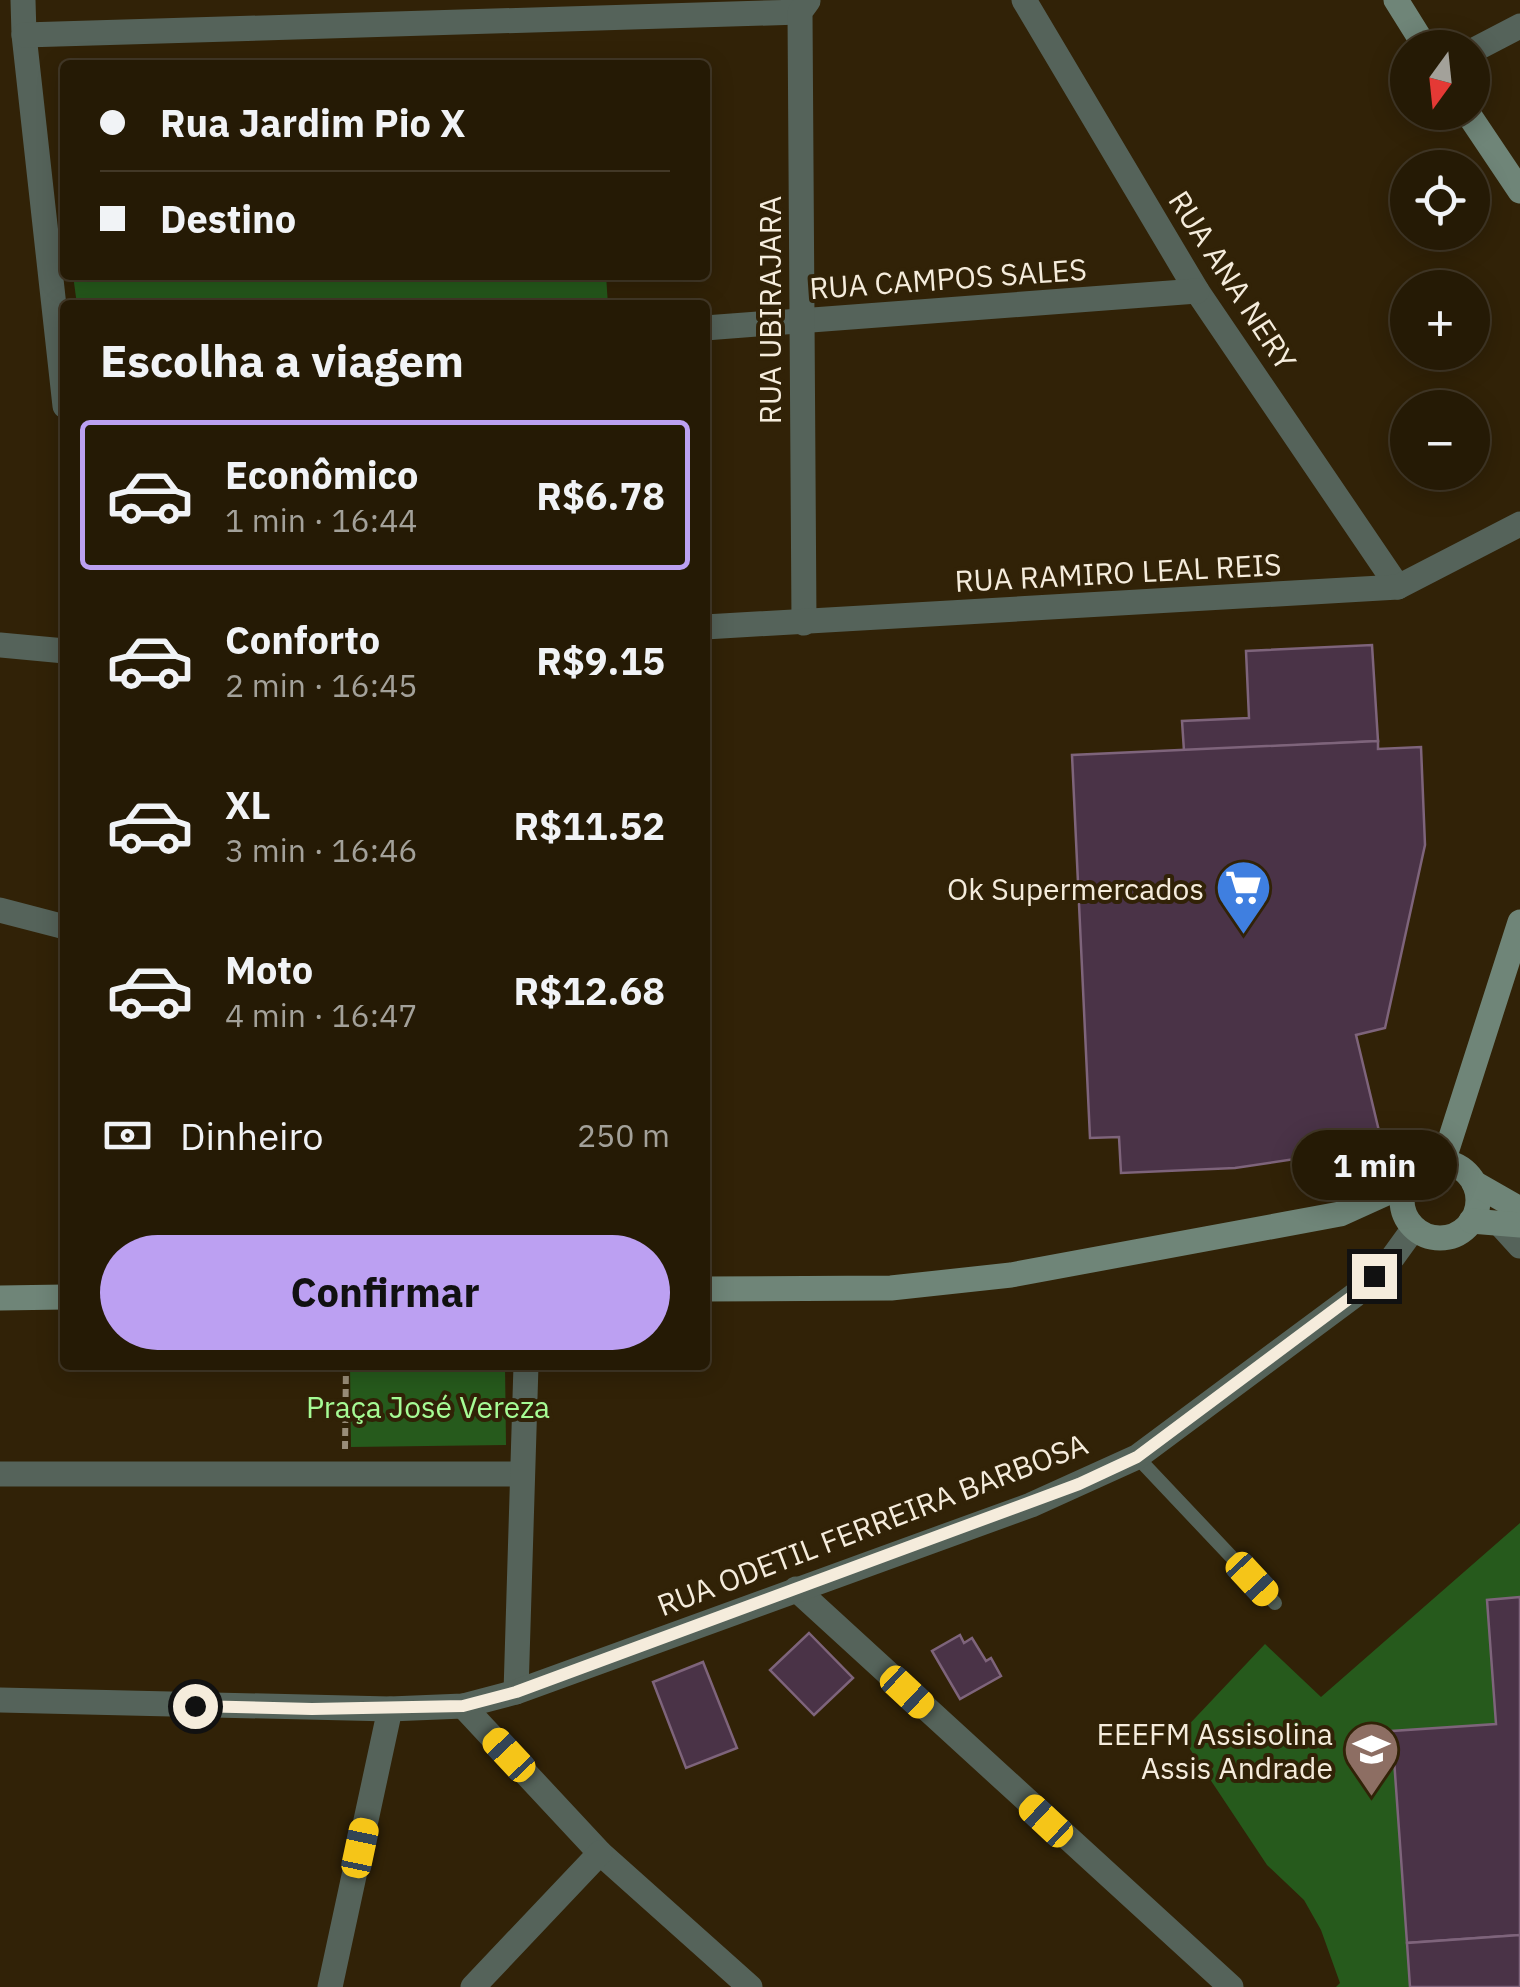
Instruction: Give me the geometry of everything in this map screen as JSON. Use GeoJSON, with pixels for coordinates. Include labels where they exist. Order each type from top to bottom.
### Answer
{"type":"FeatureCollection","features":[{"type":"Feature","properties":{"kind":"street"},"geometry":{"type":"LineString","coordinates":[[23,0],[60,361]]}},
{"type":"Feature","properties":{"kind":"street","name":"RUA ANA NERY"},"geometry":{"type":"LineString","coordinates":[[1024,0],[1197,291],[1398,587]]}},
{"type":"Feature","properties":{"kind":"street"},"geometry":{"type":"LineString","coordinates":[[1396,0],[1415,30]]}},
{"type":"Feature","properties":{"kind":"street"},"geometry":{"type":"LineString","coordinates":[[24,35],[804,6]]}},
{"type":"Feature","properties":{"kind":"street","name":"RUA UBIRAJARA"},"geometry":{"type":"LineString","coordinates":[[804,6],[800,322],[804,623]]}},
{"type":"Feature","properties":{"kind":"street"},"geometry":{"type":"LineString","coordinates":[[1490,42],[1520,26]]}},
{"type":"Feature","properties":{"kind":"street"},"geometry":{"type":"LineString","coordinates":[[1479,130],[1520,190]]}},
{"type":"Feature","properties":{"kind":"street","name":"RUA CAMPOS SALES"},"geometry":{"type":"LineString","coordinates":[[710,328],[1197,291]]}},
{"type":"Feature","properties":{"kind":"street","name":"RUA RAMIRO LEAL REIS"},"geometry":{"type":"LineString","coordinates":[[710,627],[1398,587],[1520,524]]}},
{"type":"Feature","properties":{"kind":"street"},"geometry":{"type":"LineString","coordinates":[[0,645],[60,650]]}},
{"type":"Feature","properties":{"kind":"street"},"geometry":{"type":"LineString","coordinates":[[0,910],[60,926]]}},
{"type":"Feature","properties":{"kind":"street"},"geometry":{"type":"LineString","coordinates":[[1443,1162],[1520,922]]}},
{"type":"Feature","properties":{"kind":"street"},"geometry":{"type":"LineString","coordinates":[[710,1289],[891,1288],[1010,1275],[1340,1214],[1404,1185],[1420,1167],[1443,1162],[1466,1173],[1513,1219],[1520,1246]]}},
{"type":"Feature","properties":{"kind":"street"},"geometry":{"type":"LineString","coordinates":[[1340,1214],[1410,1224],[1438,1238],[1463,1230],[1472,1221],[1478,1196],[1474,1184]]}},
{"type":"Feature","properties":{"kind":"street"},"geometry":{"type":"LineString","coordinates":[[1404,1185],[1402,1208],[1410,1224]]}},
{"type":"Feature","properties":{"kind":"street"},"geometry":{"type":"LineString","coordinates":[[1472,1221],[1513,1219]]}},
{"type":"Feature","properties":{"kind":"street","name":"RUA ODETIL FERREIRA BARBOSA"},"geometry":{"type":"LineString","coordinates":[[0,1700],[390,1709],[463,1706],[516,1692],[1030,1505],[1137,1457],[1354,1295],[1393,1257],[1410,1224]]}},
{"type":"Feature","properties":{"kind":"street"},"geometry":{"type":"LineString","coordinates":[[0,1298],[60,1297]]}},
{"type":"Feature","properties":{"kind":"street"},"geometry":{"type":"LineString","coordinates":[[516,1692],[526,1370]]}},
{"type":"Feature","properties":{"kind":"street"},"geometry":{"type":"LineString","coordinates":[[0,1474],[522,1474]]}},
{"type":"Feature","properties":{"kind":"street"},"geometry":{"type":"LineString","coordinates":[[796,1589],[1231,1987]]}},
{"type":"Feature","properties":{"kind":"street"},"geometry":{"type":"LineString","coordinates":[[463,1706],[600,1854],[750,1987]]}},
{"type":"Feature","properties":{"kind":"street"},"geometry":{"type":"LineString","coordinates":[[330,1987],[390,1709]]}},
{"type":"Feature","properties":{"kind":"street"},"geometry":{"type":"LineString","coordinates":[[473,1987],[600,1854]]}},
{"type":"Feature","properties":{"kind":"lane"},"geometry":{"type":"LineString","coordinates":[[1137,1457],[1275,1603]]}},
{"type":"Feature","properties":{"kind":"path"},"geometry":{"type":"LineString","coordinates":[[344,1473],[346,1370]]}},
{"type":"Feature","properties":{"kind":"green space"},"geometry":{"type":"Polygon","coordinates":[[[74,280],[606,280],[608,300],[76,300],[74,280]]]}},
{"type":"Feature","properties":{"kind":"green space","name":"Praça José Vereza"},"geometry":{"type":"Polygon","coordinates":[[[350,1370],[505,1370],[506,1445],[351,1447],[350,1370]]]}},
{"type":"Feature","properties":{"kind":"green space","name":"EEEFM Assisolina Assis Andrade"},"geometry":{"type":"Polygon","coordinates":[[[1520,1523],[1520,1597],[1487,1600],[1496,1724],[1392,1732],[1410,1987],[1336,1987],[1340,1983],[1321,1930],[1304,1900],[1267,1865],[1180,1734],[1265,1644],[1321,1697],[1520,1523]]]}},
{"type":"Feature","properties":{"kind":"building"},"geometry":{"type":"Polygon","coordinates":[[[1372,645],[1378,741],[1184,751],[1182,721],[1249,718],[1246,651],[1372,645]]]}},
{"type":"Feature","properties":{"kind":"building","name":"Ok Supermercados"},"geometry":{"type":"Polygon","coordinates":[[[1378,741],[1378,749],[1421,747],[1425,845],[1385,1028],[1356,1035],[1379,1131],[1365,1134],[1368,1148],[1235,1168],[1121,1173],[1119,1137],[1090,1138],[1072,755],[1378,741]]]}},
{"type":"Feature","properties":{"kind":"building"},"geometry":{"type":"Polygon","coordinates":[[[1520,1597],[1520,1935],[1407,1943],[1392,1731],[1496,1724],[1487,1600],[1520,1597]]]}},
{"type":"Feature","properties":{"kind":"building"},"geometry":{"type":"Polygon","coordinates":[[[809,1633],[853,1678],[814,1715],[770,1670],[809,1633]]]}},
{"type":"Feature","properties":{"kind":"building"},"geometry":{"type":"Polygon","coordinates":[[[960,1635],[964,1643],[972,1638],[1001,1676],[960,1699],[932,1651],[960,1635]]]}},
{"type":"Feature","properties":{"kind":"building"},"geometry":{"type":"Polygon","coordinates":[[[703,1662],[737,1748],[686,1768],[653,1682],[703,1662]]]}},
{"type":"Feature","properties":{"kind":"building"},"geometry":{"type":"Polygon","coordinates":[[[1520,1935],[1520,1987],[1410,1987],[1407,1943],[1520,1935]]]}},
{"type":"Feature","properties":{"kind":"place","name":"Ok Supermercados"},"geometry":{"type":"Point","coordinates":[1243,937]}},
{"type":"Feature","properties":{"kind":"place","name":"EEEFM Assisolina Assis Andrade"},"geometry":{"type":"Point","coordinates":[1372,1799]}},
{"type":"Feature","properties":{"kind":"route"},"geometry":{"type":"LineString","coordinates":[[195,1706],[463,1706],[516,1692],[1030,1505],[1137,1457],[1374,1276]]}}]}
